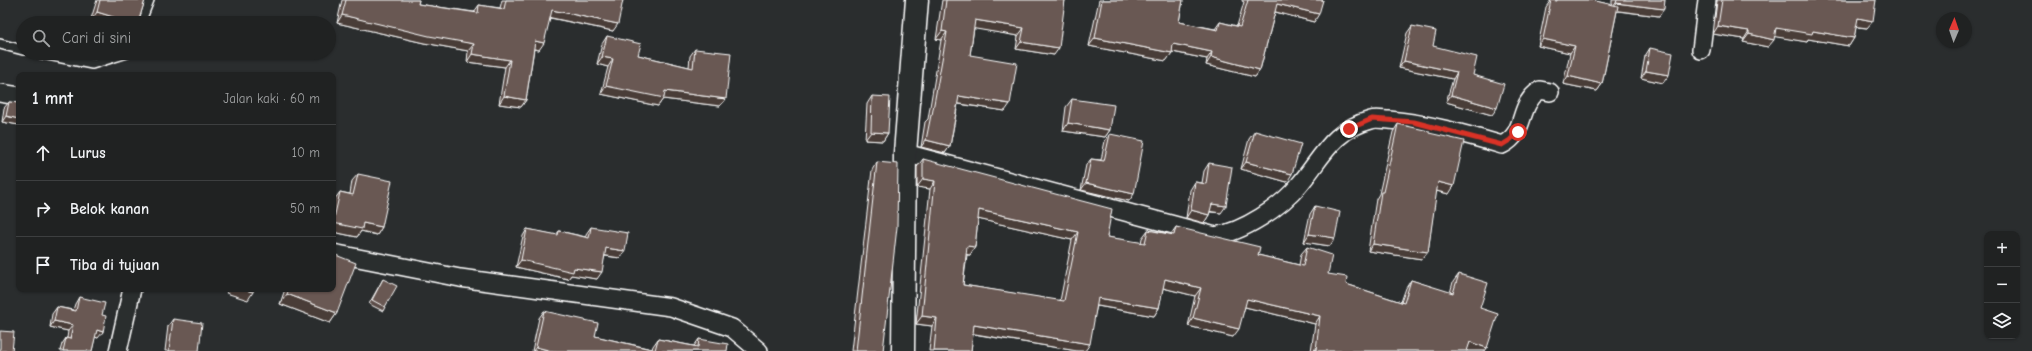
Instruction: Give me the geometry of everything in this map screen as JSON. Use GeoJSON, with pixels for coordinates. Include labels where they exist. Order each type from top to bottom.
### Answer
{"type":"FeatureCollection","features":[{"type":"Feature","properties":{"kind":"street"},"geometry":{"type":"LineString","coordinates":[[903,351],[905,153],[917,0]]}},
{"type":"Feature","properties":{"kind":"street"},"geometry":{"type":"LineString","coordinates":[[1701,50],[1707,0]]}},
{"type":"Feature","properties":{"kind":"street"},"geometry":{"type":"LineString","coordinates":[[905,153],[1215,236],[1229,234],[1252,223],[1298,186],[1328,144],[1349,129],[1372,119],[1414,122],[1502,145],[1518,132],[1525,106],[1533,95],[1540,90],[1550,92]]}},
{"type":"Feature","properties":{"kind":"street"},"geometry":{"type":"LineString","coordinates":[[0,93],[16,96]]}},
{"type":"Feature","properties":{"kind":"street"},"geometry":{"type":"LineString","coordinates":[[336,255],[460,278],[671,307],[732,328],[759,351]]}},
{"type":"Feature","properties":{"kind":"street"},"geometry":{"type":"LineString","coordinates":[[118,351],[131,292]]}},
{"type":"Feature","properties":{"kind":"lane"},"geometry":{"type":"LineString","coordinates":[[143,16],[149,0]]}},
{"type":"Feature","properties":{"kind":"lane"},"geometry":{"type":"LineString","coordinates":[[0,44],[16,48]]}},
{"type":"Feature","properties":{"kind":"lane"},"geometry":{"type":"LineString","coordinates":[[72,60],[92,64],[105,60]]}},
{"type":"Feature","properties":{"kind":"building"},"geometry":{"type":"Polygon","coordinates":[[[100,0],[145,0],[140,16],[110,16],[97,12],[100,0]]]}},
{"type":"Feature","properties":{"kind":"building"},"geometry":{"type":"Polygon","coordinates":[[[346,0],[419,0],[418,4],[478,13],[479,5],[504,9],[506,0],[623,0],[618,24],[552,10],[544,43],[535,41],[526,100],[504,96],[510,60],[472,54],[474,44],[429,36],[342,15],[346,0]]]}},
{"type":"Feature","properties":{"kind":"building"},"geometry":{"type":"Polygon","coordinates":[[[946,0],[1065,0],[1059,48],[1021,42],[1024,28],[975,20],[970,55],[1017,63],[1010,104],[959,96],[950,146],[926,140],[947,32],[942,31],[946,0]]]}},
{"type":"Feature","properties":{"kind":"building"},"geometry":{"type":"Polygon","coordinates":[[[1102,0],[1183,0],[1179,22],[1218,30],[1220,22],[1240,27],[1248,0],[1323,0],[1319,14],[1277,4],[1260,70],[1211,57],[1212,52],[1173,44],[1172,53],[1095,38],[1102,0]]]}},
{"type":"Feature","properties":{"kind":"building"},"geometry":{"type":"Polygon","coordinates":[[[1551,0],[1591,0],[1618,6],[1602,84],[1568,76],[1575,46],[1543,39],[1551,0]]]}},
{"type":"Feature","properties":{"kind":"building"},"geometry":{"type":"Polygon","coordinates":[[[1617,0],[1665,0],[1664,9],[1616,3],[1617,0]]]}},
{"type":"Feature","properties":{"kind":"building"},"geometry":{"type":"Polygon","coordinates":[[[1722,0],[1876,0],[1873,21],[1858,18],[1854,38],[1813,31],[1812,34],[1776,28],[1774,40],[1749,34],[1749,31],[1718,26],[1722,0]]]}},
{"type":"Feature","properties":{"kind":"building"},"geometry":{"type":"Polygon","coordinates":[[[1412,26],[1436,31],[1433,46],[1477,57],[1473,75],[1504,84],[1497,108],[1451,95],[1457,72],[1404,61],[1412,26]]]}},
{"type":"Feature","properties":{"kind":"building"},"geometry":{"type":"Polygon","coordinates":[[[607,36],[641,44],[638,55],[693,68],[695,49],[731,53],[726,99],[665,91],[664,98],[606,86],[613,59],[602,57],[607,36]]]}},
{"type":"Feature","properties":{"kind":"building"},"geometry":{"type":"Polygon","coordinates":[[[1650,48],[1673,53],[1669,75],[1646,71],[1650,48]]]}},
{"type":"Feature","properties":{"kind":"building"},"geometry":{"type":"Polygon","coordinates":[[[872,96],[890,97],[888,133],[871,132],[872,96]]]}},
{"type":"Feature","properties":{"kind":"building"},"geometry":{"type":"Polygon","coordinates":[[[1072,99],[1114,105],[1110,130],[1068,123],[1072,99]]]}},
{"type":"Feature","properties":{"kind":"building"},"geometry":{"type":"Polygon","coordinates":[[[9,102],[16,103],[16,118],[6,116],[9,102]]]}},
{"type":"Feature","properties":{"kind":"building"},"geometry":{"type":"Polygon","coordinates":[[[1398,124],[1464,141],[1454,186],[1438,182],[1428,252],[1373,244],[1381,192],[1383,192],[1398,124]]]}},
{"type":"Feature","properties":{"kind":"building"},"geometry":{"type":"Polygon","coordinates":[[[1255,131],[1301,144],[1292,174],[1246,162],[1255,131]]]}},
{"type":"Feature","properties":{"kind":"building"},"geometry":{"type":"Polygon","coordinates":[[[1110,134],[1144,141],[1134,194],[1086,183],[1091,159],[1104,161],[1110,134]]]}},
{"type":"Feature","properties":{"kind":"building"},"geometry":{"type":"Polygon","coordinates":[[[923,159],[1112,209],[1107,237],[1145,243],[1148,230],[1174,235],[1176,227],[1260,247],[1258,255],[1303,266],[1307,247],[1332,255],[1328,274],[1347,277],[1346,284],[1404,303],[1411,280],[1453,293],[1459,274],[1488,283],[1480,308],[1498,314],[1487,348],[1470,342],[1467,351],[1314,351],[1314,349],[1316,350],[1320,316],[1247,299],[1239,329],[1193,318],[1201,288],[1165,279],[1159,308],[1098,298],[1090,344],[974,325],[971,351],[934,351],[937,318],[922,316],[935,181],[923,179],[923,159]],[[979,210],[975,247],[967,246],[963,285],[1064,301],[1078,232],[979,210]]]}},
{"type":"Feature","properties":{"kind":"building"},"geometry":{"type":"Polygon","coordinates":[[[877,162],[898,164],[897,227],[883,351],[856,351],[877,162]]]}},
{"type":"Feature","properties":{"kind":"building"},"geometry":{"type":"Polygon","coordinates":[[[1209,163],[1232,167],[1226,206],[1212,204],[1209,215],[1191,210],[1195,182],[1206,184],[1209,163]]]}},
{"type":"Feature","properties":{"kind":"building"},"geometry":{"type":"Polygon","coordinates":[[[358,174],[392,181],[382,227],[363,223],[362,229],[336,224],[336,210],[340,192],[353,195],[358,174]]]}},
{"type":"Feature","properties":{"kind":"building"},"geometry":{"type":"Polygon","coordinates":[[[1315,206],[1340,212],[1335,238],[1309,234],[1315,206]]]}},
{"type":"Feature","properties":{"kind":"building"},"geometry":{"type":"Polygon","coordinates":[[[591,227],[628,233],[625,251],[606,248],[602,272],[574,268],[573,272],[521,260],[527,229],[558,235],[559,231],[589,238],[591,227]]]}},
{"type":"Feature","properties":{"kind":"building"},"geometry":{"type":"Polygon","coordinates":[[[336,255],[356,263],[337,313],[287,294],[288,292],[336,292],[336,255]]]}},
{"type":"Feature","properties":{"kind":"building"},"geometry":{"type":"Polygon","coordinates":[[[383,279],[397,286],[385,307],[372,300],[383,279]]]}},
{"type":"Feature","properties":{"kind":"building"},"geometry":{"type":"Polygon","coordinates":[[[79,297],[105,303],[102,315],[106,316],[103,332],[97,330],[92,351],[63,351],[66,338],[70,339],[73,325],[54,321],[57,307],[76,311],[79,297]]]}},
{"type":"Feature","properties":{"kind":"building"},"geometry":{"type":"Polygon","coordinates":[[[544,311],[598,323],[595,336],[655,350],[658,339],[698,347],[699,339],[728,344],[727,351],[552,351],[536,347],[544,311]]]}},
{"type":"Feature","properties":{"kind":"building"},"geometry":{"type":"Polygon","coordinates":[[[173,319],[202,323],[199,351],[169,351],[173,319]]]}},
{"type":"Feature","properties":{"kind":"building"},"geometry":{"type":"Polygon","coordinates":[[[0,331],[14,332],[12,351],[0,351],[0,331]]]}},
{"type":"Feature","properties":{"kind":"route"},"geometry":{"type":"LineString","coordinates":[[1349,129],[1372,119],[1414,122],[1502,145],[1518,132]]}}]}
